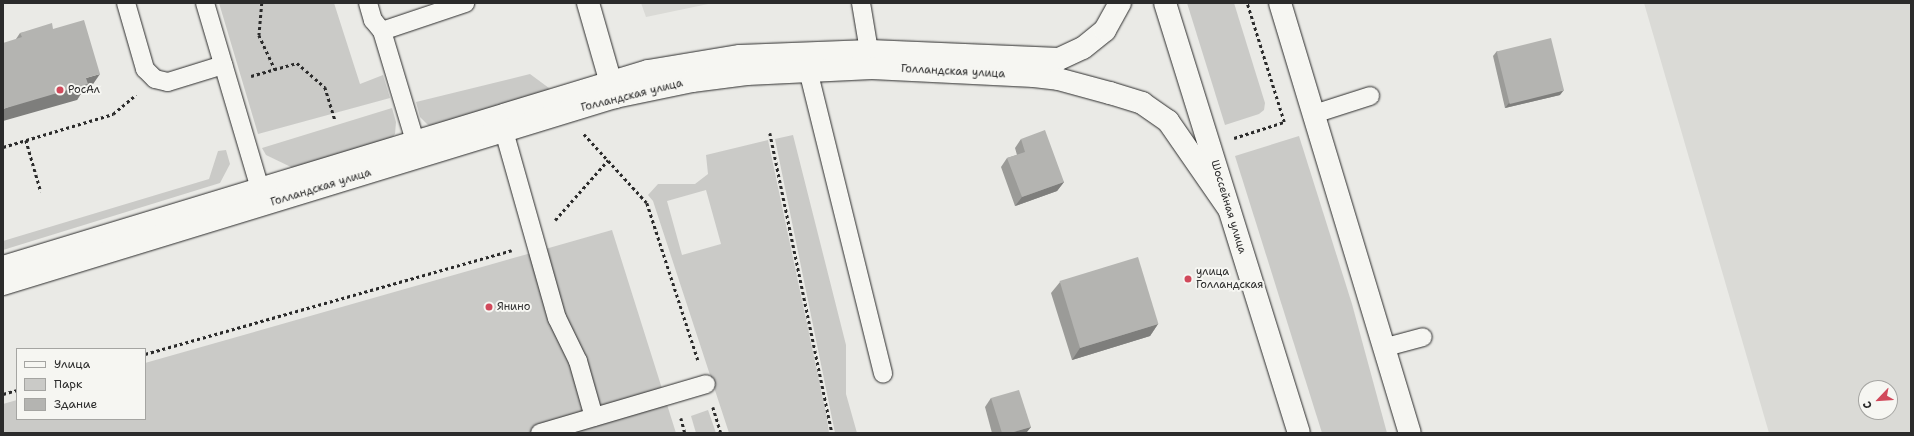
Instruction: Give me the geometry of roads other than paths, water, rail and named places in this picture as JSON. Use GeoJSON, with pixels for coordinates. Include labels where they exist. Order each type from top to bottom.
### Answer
{"type":"FeatureCollection","features":[{"type":"Feature","properties":{"kind":"street"},"geometry":{"type":"LineString","coordinates":[[588,3],[613,90]]}},
{"type":"Feature","properties":{"kind":"street","name":"Голландская улица"},"geometry":{"type":"LineString","coordinates":[[3,267],[262,197],[613,90],[747,74],[805,63],[871,59],[1059,60],[1084,48],[1105,30],[1120,3]]}},
{"type":"Feature","properties":{"kind":"street","name":"Шоссейная улица"},"geometry":{"type":"LineString","coordinates":[[1165,3],[1299,433]]}},
{"type":"Feature","properties":{"kind":"street"},"geometry":{"type":"LineString","coordinates":[[1281,5],[1386,347],[1410,433]]}},
{"type":"Feature","properties":{"kind":"street","name":"Голландская улица"},"geometry":{"type":"LineString","coordinates":[[871,59],[1058,79],[1142,103],[1168,121],[1229,209]]}},
{"type":"Feature","properties":{"kind":"street","name":"Голландская улица"},"geometry":{"type":"LineString","coordinates":[[3,284],[262,197],[415,141],[501,124]]}},
{"type":"Feature","properties":{"kind":"lane"},"geometry":{"type":"LineString","coordinates":[[126,3],[145,69],[155,79],[168,82],[223,65]]}},
{"type":"Feature","properties":{"kind":"lane"},"geometry":{"type":"LineString","coordinates":[[205,3],[262,197]]}},
{"type":"Feature","properties":{"kind":"lane"},"geometry":{"type":"LineString","coordinates":[[368,3],[373,20],[382,31],[415,141]]}},
{"type":"Feature","properties":{"kind":"lane"},"geometry":{"type":"LineString","coordinates":[[382,31],[465,3]]}},
{"type":"Feature","properties":{"kind":"lane"},"geometry":{"type":"LineString","coordinates":[[861,3],[871,59]]}},
{"type":"Feature","properties":{"kind":"lane"},"geometry":{"type":"LineString","coordinates":[[805,63],[883,374]]}},
{"type":"Feature","properties":{"kind":"lane"},"geometry":{"type":"LineString","coordinates":[[1314,114],[1370,96]]}},
{"type":"Feature","properties":{"kind":"lane"},"geometry":{"type":"LineString","coordinates":[[501,124],[557,318],[578,361],[594,417]]}},
{"type":"Feature","properties":{"kind":"lane"},"geometry":{"type":"LineString","coordinates":[[1386,347],[1423,337]]}},
{"type":"Feature","properties":{"kind":"lane"},"geometry":{"type":"LineString","coordinates":[[540,433],[706,384]]}},
{"type":"Feature","properties":{"kind":"place","name":"РосАл"},"geometry":{"type":"Point","coordinates":[60,90]}},
{"type":"Feature","properties":{"kind":"place","name":"улица Голландская"},"geometry":{"type":"Point","coordinates":[1188,279]}},
{"type":"Feature","properties":{"kind":"place","name":"Янино"},"geometry":{"type":"Point","coordinates":[489,307]}}]}
